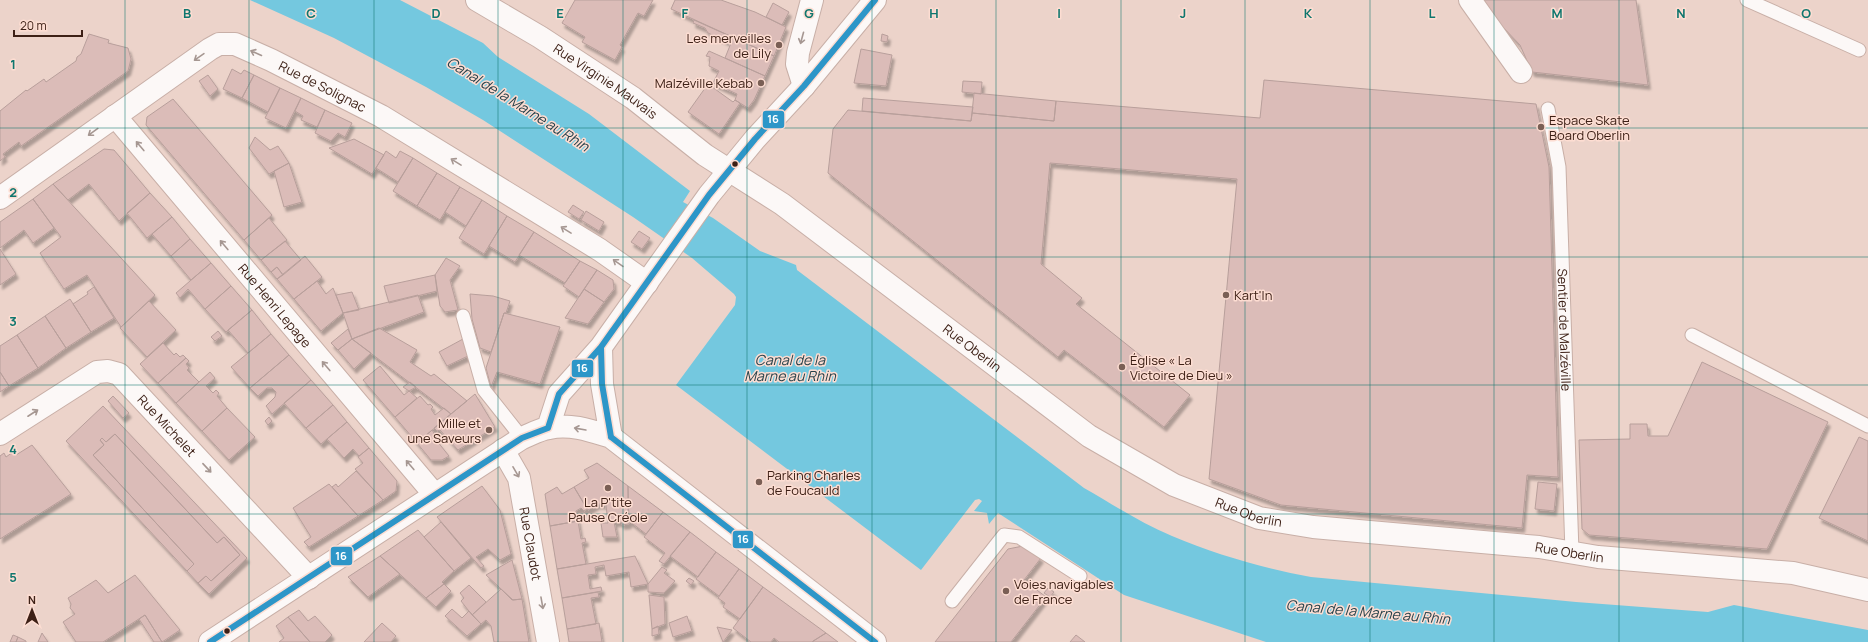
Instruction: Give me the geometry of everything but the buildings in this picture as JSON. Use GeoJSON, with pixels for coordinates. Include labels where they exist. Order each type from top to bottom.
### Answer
{"type":"FeatureCollection","features":[{"type":"Feature","properties":{"kind":"street","name":"Rue Virginie Mauvais"},"geometry":{"type":"LineString","coordinates":[[477,0],[540,37],[633,98],[705,155],[729,170]]}},
{"type":"Feature","properties":{"kind":"street"},"geometry":{"type":"LineString","coordinates":[[804,86],[797,64],[798,53],[812,0]]}},
{"type":"Feature","properties":{"kind":"street"},"geometry":{"type":"LineString","coordinates":[[548,428],[559,394],[601,347],[700,208],[729,170],[804,86],[875,0]]}},
{"type":"Feature","properties":{"kind":"street"},"geometry":{"type":"LineString","coordinates":[[1470,0],[1521,72]]}},
{"type":"Feature","properties":{"kind":"street","name":"Rue de Solignac"},"geometry":{"type":"LineString","coordinates":[[0,198],[210,49],[219,44],[235,44],[271,60],[381,116],[600,250],[647,283]]}},
{"type":"Feature","properties":{"kind":"street","name":"Rue Henri Lepage"},"geometry":{"type":"LineString","coordinates":[[115,116],[435,495]]}},
{"type":"Feature","properties":{"kind":"street","name":"Rue Oberlin"},"geometry":{"type":"LineString","coordinates":[[729,170],[782,204],[1089,436],[1174,485],[1259,518],[1305,526],[1539,547],[1598,557],[1792,573],[1868,590]]}},
{"type":"Feature","properties":{"kind":"street"},"geometry":{"type":"LineString","coordinates":[[601,347],[602,384],[611,437]]}},
{"type":"Feature","properties":{"kind":"street","name":"Rue Michelet"},"geometry":{"type":"LineString","coordinates":[[0,434],[97,372],[108,371],[119,374],[309,578]]}},
{"type":"Feature","properties":{"kind":"street"},"geometry":{"type":"LineString","coordinates":[[210,642],[522,438],[548,428],[571,427],[611,437],[875,642]]}},
{"type":"Feature","properties":{"kind":"street","name":"Rue Claudot"},"geometry":{"type":"LineString","coordinates":[[503,450],[521,484],[548,642]]}},
{"type":"Feature","properties":{"kind":"lane"},"geometry":{"type":"LineString","coordinates":[[1746,0],[1859,50]]}},
{"type":"Feature","properties":{"kind":"lane","name":"Sentier de Malzéville"},"geometry":{"type":"LineString","coordinates":[[1548,109],[1559,167],[1572,552]]}},
{"type":"Feature","properties":{"kind":"lane"},"geometry":{"type":"LineString","coordinates":[[463,316],[484,390],[522,438]]}},
{"type":"Feature","properties":{"kind":"lane"},"geometry":{"type":"LineString","coordinates":[[1692,335],[1868,426]]}},
{"type":"Feature","properties":{"kind":"lane"},"geometry":{"type":"LineString","coordinates":[[952,601],[1004,535],[1019,536],[1080,576]]}},
{"type":"Feature","properties":{"kind":"water","name":"Canal de la Marne au Rhin"},"geometry":{"type":"Polygon","coordinates":[[[250,0],[400,0],[483,43],[498,57],[589,114],[690,191],[683,202],[713,218],[760,251],[796,265],[797,270],[1084,488],[1149,525],[1189,543],[1240,560],[1311,577],[1576,602],[1708,612],[1734,605],[1868,630],[1868,642],[1266,642],[1124,595],[998,513],[989,524],[987,513],[974,511],[982,501],[979,499],[975,500],[921,570],[676,385],[735,305],[736,297],[734,294],[692,258],[633,217],[483,120],[426,87],[334,38],[250,0]]]}},
{"type":"Feature","properties":{"kind":"transit line","name":"16"},"geometry":{"type":"LineString","coordinates":[[210,642],[522,438],[548,428],[559,394],[601,347],[709,195],[755,139],[804,86],[875,0]]}},
{"type":"Feature","properties":{"kind":"transit line","name":"16"},"geometry":{"type":"LineString","coordinates":[[611,437],[602,384],[601,347],[613,330]]}},
{"type":"Feature","properties":{"kind":"transit line","name":"16"},"geometry":{"type":"LineString","coordinates":[[611,437],[875,642]]}},
{"type":"Feature","properties":{"kind":"place","name":"Les merveilles de Lily"},"geometry":{"type":"Point","coordinates":[779,45]}},
{"type":"Feature","properties":{"kind":"place","name":"Malzéville Kebab"},"geometry":{"type":"Point","coordinates":[761,83]}},
{"type":"Feature","properties":{"kind":"place","name":"Espace Skate Board Oberlin"},"geometry":{"type":"Point","coordinates":[1541,127]}},
{"type":"Feature","properties":{"kind":"place","name":"Kart'In"},"geometry":{"type":"Point","coordinates":[1226,295]}},
{"type":"Feature","properties":{"kind":"place","name":"Église « La Victoire de Dieu »"},"geometry":{"type":"Point","coordinates":[1122,367]}},
{"type":"Feature","properties":{"kind":"place","name":"Mille et une Saveurs"},"geometry":{"type":"Point","coordinates":[489,430]}},
{"type":"Feature","properties":{"kind":"place","name":"Parking Charles de Foucauld"},"geometry":{"type":"Point","coordinates":[759,482]}},
{"type":"Feature","properties":{"kind":"place","name":"La P'tite Pause Créole"},"geometry":{"type":"Point","coordinates":[608,488]}},
{"type":"Feature","properties":{"kind":"place","name":"Voies navigables de France"},"geometry":{"type":"Point","coordinates":[1006,591]}}]}
